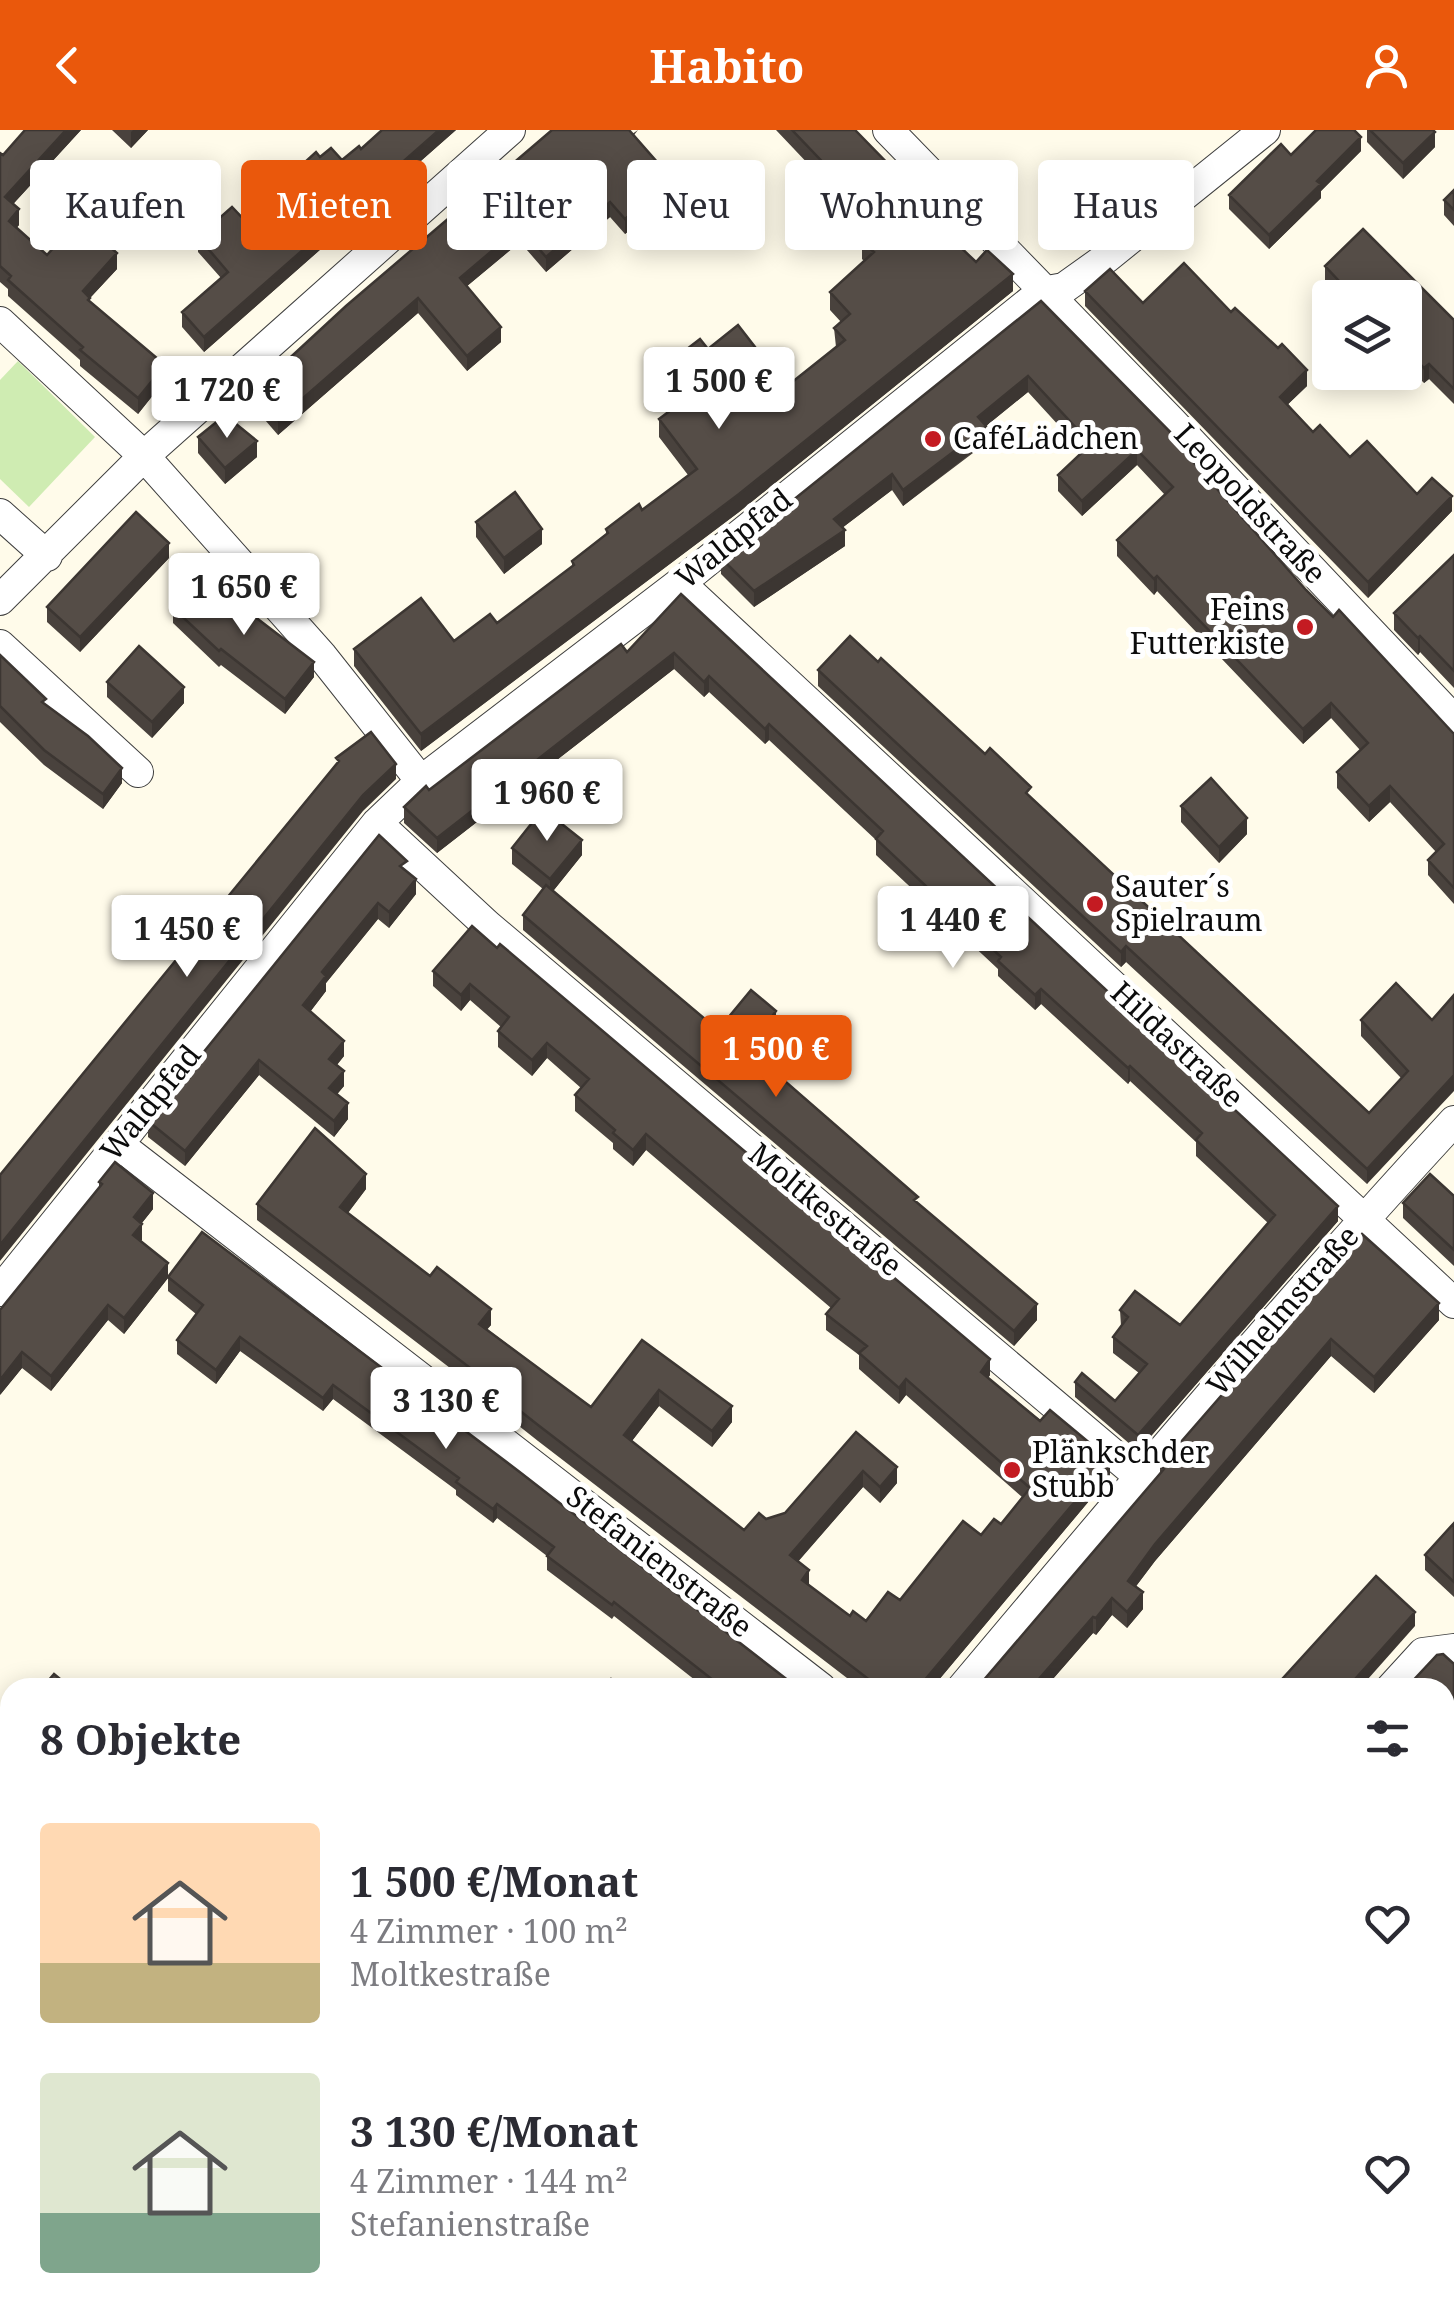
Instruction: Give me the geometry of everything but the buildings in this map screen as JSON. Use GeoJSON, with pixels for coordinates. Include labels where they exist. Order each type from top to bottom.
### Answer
{"type":"FeatureCollection","features":[{"type":"Feature","properties":{"kind":"street"},"geometry":{"type":"LineString","coordinates":[[0,600],[144,456],[510,130]]}},
{"type":"Feature","properties":{"kind":"street","name":"Leopoldstraße"},"geometry":{"type":"LineString","coordinates":[[888,130],[1454,720]]}},
{"type":"Feature","properties":{"kind":"street","name":"Waldpfad"},"geometry":{"type":"LineString","coordinates":[[0,1291],[377,823],[421,781],[680,583],[1042,292],[1064,288],[1106,258],[1265,130]]}},
{"type":"Feature","properties":{"kind":"street"},"geometry":{"type":"LineString","coordinates":[[0,322],[144,456],[322,656],[421,781]]}},
{"type":"Feature","properties":{"kind":"street"},"geometry":{"type":"LineString","coordinates":[[0,514],[47,556]]}},
{"type":"Feature","properties":{"kind":"street","name":"Hildastraße"},"geometry":{"type":"LineString","coordinates":[[680,583],[1454,1303]]}},
{"type":"Feature","properties":{"kind":"street"},"geometry":{"type":"LineString","coordinates":[[0,645],[138,772]]}},
{"type":"Feature","properties":{"kind":"street","name":"Moltkestraße"},"geometry":{"type":"LineString","coordinates":[[377,823],[487,925],[1139,1476]]}},
{"type":"Feature","properties":{"kind":"street","name":"Wilhelmstraße"},"geometry":{"type":"LineString","coordinates":[[970,1678],[1139,1476],[1454,1120]]}},
{"type":"Feature","properties":{"kind":"street","name":"Stefanienstraße"},"geometry":{"type":"LineString","coordinates":[[118,1144],[808,1678]]}},
{"type":"Feature","properties":{"kind":"street"},"geometry":{"type":"LineString","coordinates":[[1399,1678],[1423,1652],[1454,1649]]}},
{"type":"Feature","properties":{"kind":"green space"},"geometry":{"type":"Polygon","coordinates":[[[18,361],[95,437],[29,507],[0,479],[0,380],[18,361]]]}},
{"type":"Feature","properties":{"kind":"place","name":"CaféLädchen"},"geometry":{"type":"Point","coordinates":[933,439]}},
{"type":"Feature","properties":{"kind":"place","name":"Feins Futterkiste"},"geometry":{"type":"Point","coordinates":[1305,627]}},
{"type":"Feature","properties":{"kind":"place","name":"Sauter´s Spielraum"},"geometry":{"type":"Point","coordinates":[1095,904]}},
{"type":"Feature","properties":{"kind":"place","name":"Plänkschder Stubb"},"geometry":{"type":"Point","coordinates":[1012,1470]}}]}
